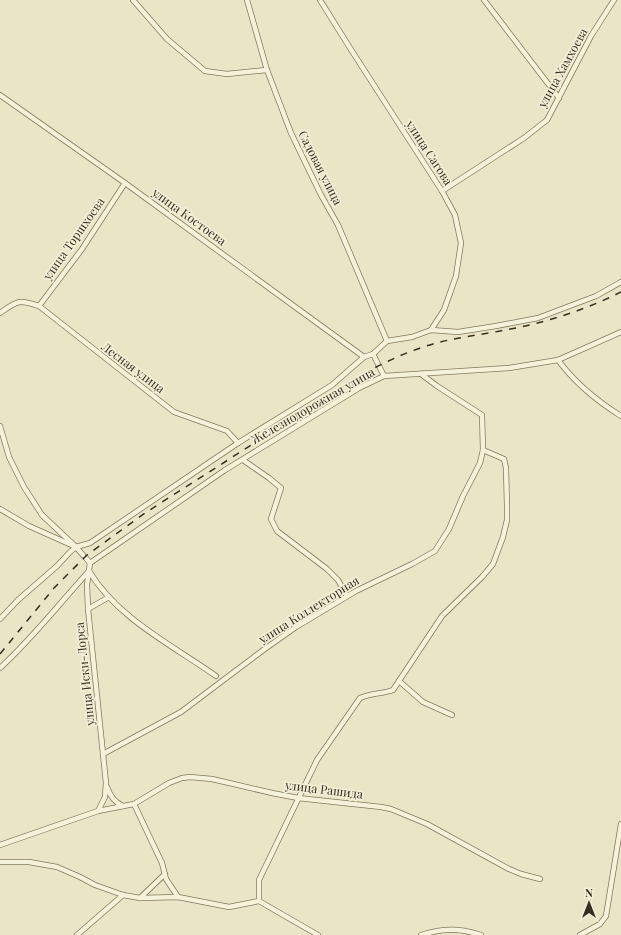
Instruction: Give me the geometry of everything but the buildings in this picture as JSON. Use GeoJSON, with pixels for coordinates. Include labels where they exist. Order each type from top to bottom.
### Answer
{"type":"FeatureCollection","features":[{"type":"Feature","properties":{"kind":"street"},"geometry":{"type":"LineString","coordinates":[[133,0],[167,39],[205,72],[227,74],[267,70]]}},
{"type":"Feature","properties":{"kind":"street","name":"Садовая улица"},"geometry":{"type":"LineString","coordinates":[[247,0],[267,70],[290,134],[321,195],[338,224],[387,341]]}},
{"type":"Feature","properties":{"kind":"street","name":"улица Сагова"},"geometry":{"type":"LineString","coordinates":[[320,0],[442,191],[455,214],[461,243],[456,276],[444,310],[431,330]]}},
{"type":"Feature","properties":{"kind":"street"},"geometry":{"type":"LineString","coordinates":[[484,0],[559,98]]}},
{"type":"Feature","properties":{"kind":"street","name":"улица Хамхоева"},"geometry":{"type":"LineString","coordinates":[[442,191],[524,138],[547,120],[591,36],[614,0]]}},
{"type":"Feature","properties":{"kind":"street","name":"улица Костоева"},"geometry":{"type":"LineString","coordinates":[[0,95],[125,183],[364,357]]}},
{"type":"Feature","properties":{"kind":"street","name":"улица Торшхоева"},"geometry":{"type":"LineString","coordinates":[[39,306],[82,248],[125,183]]}},
{"type":"Feature","properties":{"kind":"street"},"geometry":{"type":"LineString","coordinates":[[0,619],[18,600],[57,566],[76,547],[90,543],[238,443],[332,385],[364,357],[373,354],[387,341],[412,337],[431,330],[458,332],[538,318],[596,296],[621,282]]}},
{"type":"Feature","properties":{"kind":"street","name":"Лесная улица"},"geometry":{"type":"LineString","coordinates":[[0,313],[20,302],[39,306],[174,412],[227,431],[238,443]]}},
{"type":"Feature","properties":{"kind":"street","name":"Железнодорожная улица"},"geometry":{"type":"LineString","coordinates":[[90,563],[225,470],[359,388],[384,376],[509,368],[558,360],[621,332]]}},
{"type":"Feature","properties":{"kind":"street"},"geometry":{"type":"LineString","coordinates":[[373,354],[384,376]]}},
{"type":"Feature","properties":{"kind":"street"},"geometry":{"type":"LineString","coordinates":[[558,360],[570,376],[604,405],[621,416]]}},
{"type":"Feature","properties":{"kind":"street","name":"улица Коллекторная"},"geometry":{"type":"LineString","coordinates":[[103,754],[182,712],[266,648],[347,596],[435,551],[449,529],[480,463],[483,450],[482,415],[436,386],[421,374]]}},
{"type":"Feature","properties":{"kind":"street"},"geometry":{"type":"LineString","coordinates":[[0,426],[9,457],[24,487],[42,515],[76,547],[90,563]]}},
{"type":"Feature","properties":{"kind":"street"},"geometry":{"type":"LineString","coordinates":[[259,901],[259,880],[298,798],[317,760],[360,698],[368,694],[386,693],[393,690],[442,616],[482,577],[493,564],[503,536],[506,520],[506,468],[504,459],[483,450]]}},
{"type":"Feature","properties":{"kind":"street"},"geometry":{"type":"LineString","coordinates":[[243,460],[281,488],[271,519],[277,531],[327,569],[338,580],[347,596]]}},
{"type":"Feature","properties":{"kind":"street"},"geometry":{"type":"LineString","coordinates":[[0,509],[29,526],[76,547]]}},
{"type":"Feature","properties":{"kind":"street","name":"улица Иски-Лорса"},"geometry":{"type":"LineString","coordinates":[[90,563],[87,585],[88,609],[106,783]]}},
{"type":"Feature","properties":{"kind":"street"},"geometry":{"type":"LineString","coordinates":[[0,668],[20,650],[89,571],[98,585],[109,597],[134,619],[216,676]]}},
{"type":"Feature","properties":{"kind":"street"},"geometry":{"type":"LineString","coordinates":[[79,582],[84,582],[87,585]]}},
{"type":"Feature","properties":{"kind":"street"},"geometry":{"type":"LineString","coordinates":[[88,609],[109,597]]}},
{"type":"Feature","properties":{"kind":"street"},"geometry":{"type":"LineString","coordinates":[[399,681],[423,702],[452,715]]}},
{"type":"Feature","properties":{"kind":"street","name":"улица Рашида"},"geometry":{"type":"LineString","coordinates":[[0,845],[98,811],[134,804],[170,782],[190,777],[212,779],[298,798],[391,809],[427,824],[472,850],[515,872],[540,879]]}},
{"type":"Feature","properties":{"kind":"street"},"geometry":{"type":"LineString","coordinates":[[106,783],[112,797],[117,803],[123,806]]}},
{"type":"Feature","properties":{"kind":"street"},"geometry":{"type":"LineString","coordinates":[[98,811],[105,797],[106,783]]}},
{"type":"Feature","properties":{"kind":"street"},"geometry":{"type":"LineString","coordinates":[[134,804],[162,862],[166,879],[178,897]]}},
{"type":"Feature","properties":{"kind":"street"},"geometry":{"type":"LineString","coordinates":[[580,935],[600,924],[606,916],[621,824]]}},
{"type":"Feature","properties":{"kind":"street"},"geometry":{"type":"LineString","coordinates":[[0,862],[29,862],[57,867],[95,885],[123,895],[140,898],[178,897],[229,907],[259,901],[318,935]]}},
{"type":"Feature","properties":{"kind":"street"},"geometry":{"type":"LineString","coordinates":[[140,898],[165,874]]}},
{"type":"Feature","properties":{"kind":"street"},"geometry":{"type":"LineString","coordinates":[[78,935],[123,895]]}},
{"type":"Feature","properties":{"kind":"street"},"geometry":{"type":"LineString","coordinates":[[421,935],[439,930],[466,930],[481,935]]}},
{"type":"Feature","properties":{"kind":"railway"},"geometry":{"type":"LineString","coordinates":[[0,654],[54,588],[87,555],[145,513],[362,374],[392,359],[423,347],[550,320],[593,305],[621,292]]}}]}
